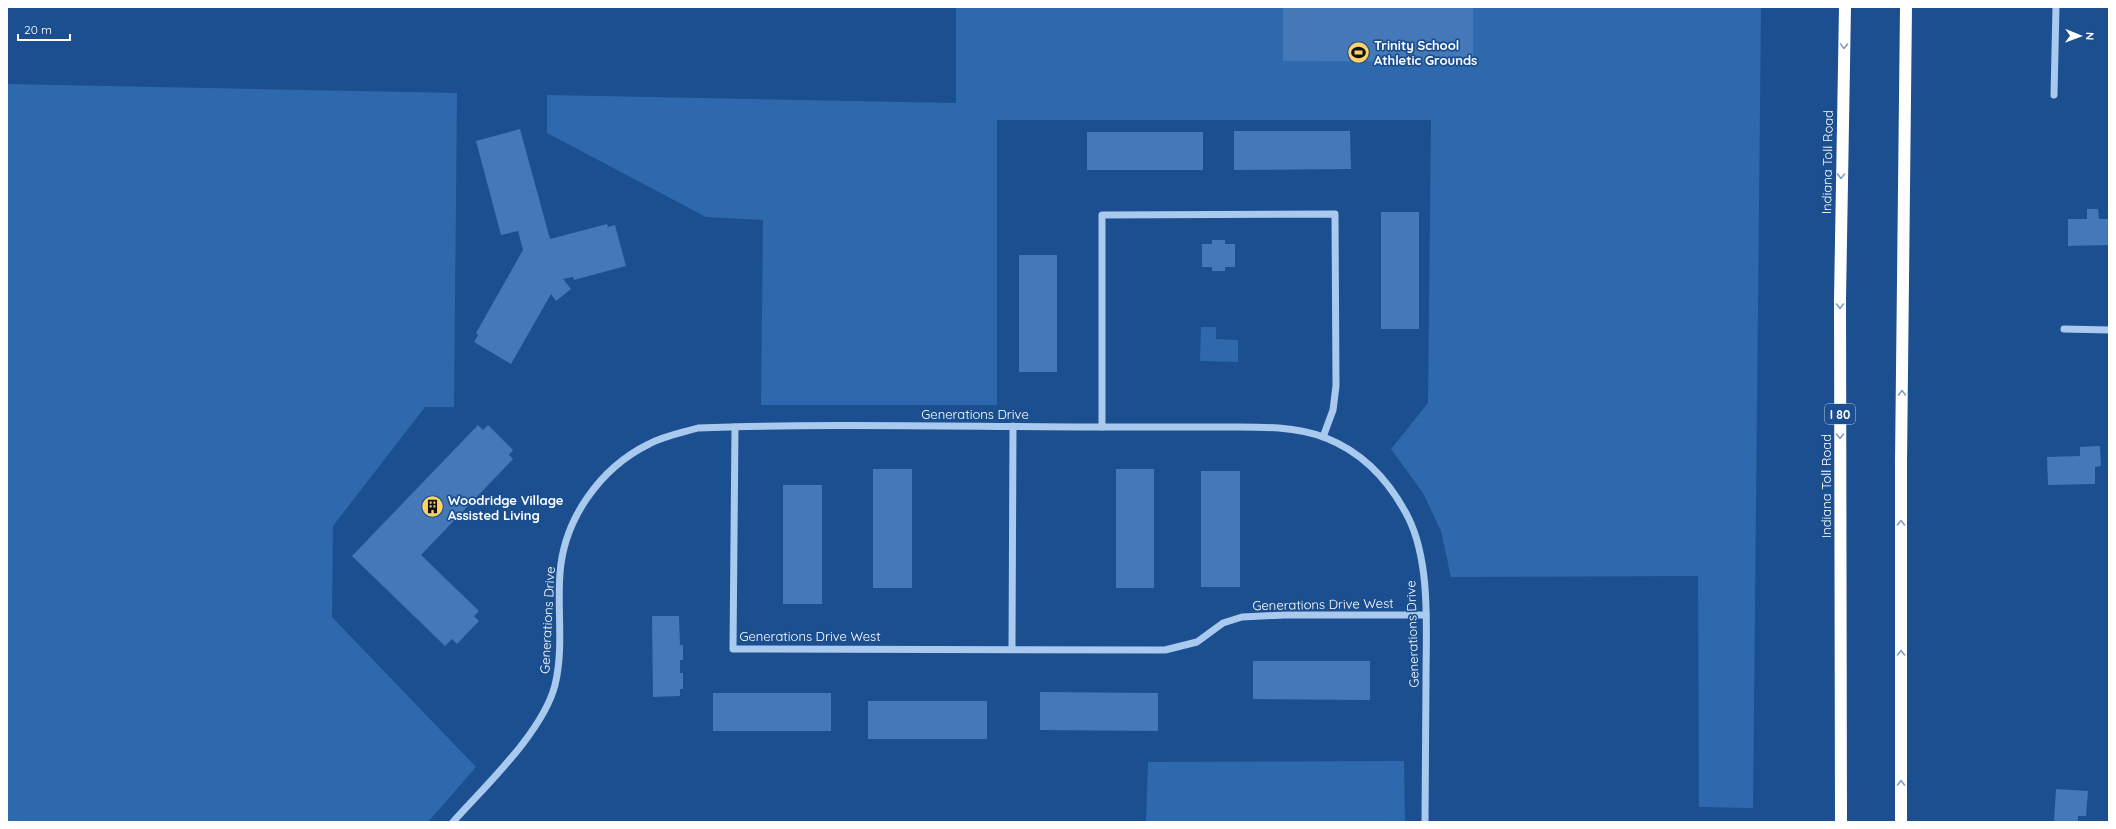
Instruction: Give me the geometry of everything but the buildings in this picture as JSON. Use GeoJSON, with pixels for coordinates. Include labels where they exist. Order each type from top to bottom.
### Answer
{"type":"FeatureCollection","features":[{"type":"Feature","properties":{"kind":"highway","name":"Indiana Toll Road"},"geometry":{"type":"LineString","coordinates":[[1840,822],[1840,299],[1845,7]]}},
{"type":"Feature","properties":{"kind":"highway"},"geometry":{"type":"LineString","coordinates":[[1901,822],[1901,462],[1906,7]]}},
{"type":"Feature","properties":{"kind":"street"},"geometry":{"type":"LineString","coordinates":[[2054,95],[2056,7]]}},
{"type":"Feature","properties":{"kind":"street"},"geometry":{"type":"LineString","coordinates":[[1102,427],[1102,215],[1335,214],[1336,386],[1333,410],[1323,437]]}},
{"type":"Feature","properties":{"kind":"street"},"geometry":{"type":"LineString","coordinates":[[2064,330],[2109,330]]}},
{"type":"Feature","properties":{"kind":"street"},"geometry":{"type":"LineString","coordinates":[[1012,649],[1013,426]]}},
{"type":"Feature","properties":{"kind":"street","name":"Generations Drive"},"geometry":{"type":"LineString","coordinates":[[453,822],[529,735],[541,716],[555,685],[559,652],[560,572],[565,544],[576,515],[589,495],[604,476],[625,458],[649,444],[667,436],[698,428],[1013,426],[1257,426],[1308,432],[1323,437],[1352,452],[1374,467],[1394,492],[1409,519],[1418,544],[1426,615],[1425,822]]}},
{"type":"Feature","properties":{"kind":"street","name":"Generations Drive West"},"geometry":{"type":"LineString","coordinates":[[735,427],[733,648],[1165,650],[1197,642],[1223,624],[1242,617],[1284,615],[1426,615]]}},
{"type":"Feature","properties":{"kind":"shaded area"},"geometry":{"type":"Polygon","coordinates":[[[956,7],[1761,7],[1753,808],[1699,807],[1698,576],[1451,577],[1441,531],[1423,493],[1391,449],[1428,403],[1431,120],[997,120],[997,405],[761,405],[763,220],[706,217],[547,133],[547,95],[956,103],[956,7]]]}},
{"type":"Feature","properties":{"kind":"shaded area"},"geometry":{"type":"Polygon","coordinates":[[[7,84],[457,93],[454,407],[425,407],[333,526],[332,617],[476,767],[428,822],[7,822],[7,84]]]}},
{"type":"Feature","properties":{"kind":"shaded area"},"geometry":{"type":"Polygon","coordinates":[[[1201,327],[1216,327],[1216,339],[1238,340],[1238,362],[1200,361],[1201,327]]]}},
{"type":"Feature","properties":{"kind":"shaded area"},"geometry":{"type":"Polygon","coordinates":[[[1404,761],[1405,822],[1146,822],[1148,762],[1404,761]]]}},
{"type":"Feature","properties":{"kind":"place","name":"Trinity School Athletic Grounds"},"geometry":{"type":"Point","coordinates":[1359,52]}},
{"type":"Feature","properties":{"kind":"place","name":"Woodridge Village Assisted Living"},"geometry":{"type":"Point","coordinates":[433,507]}}]}
